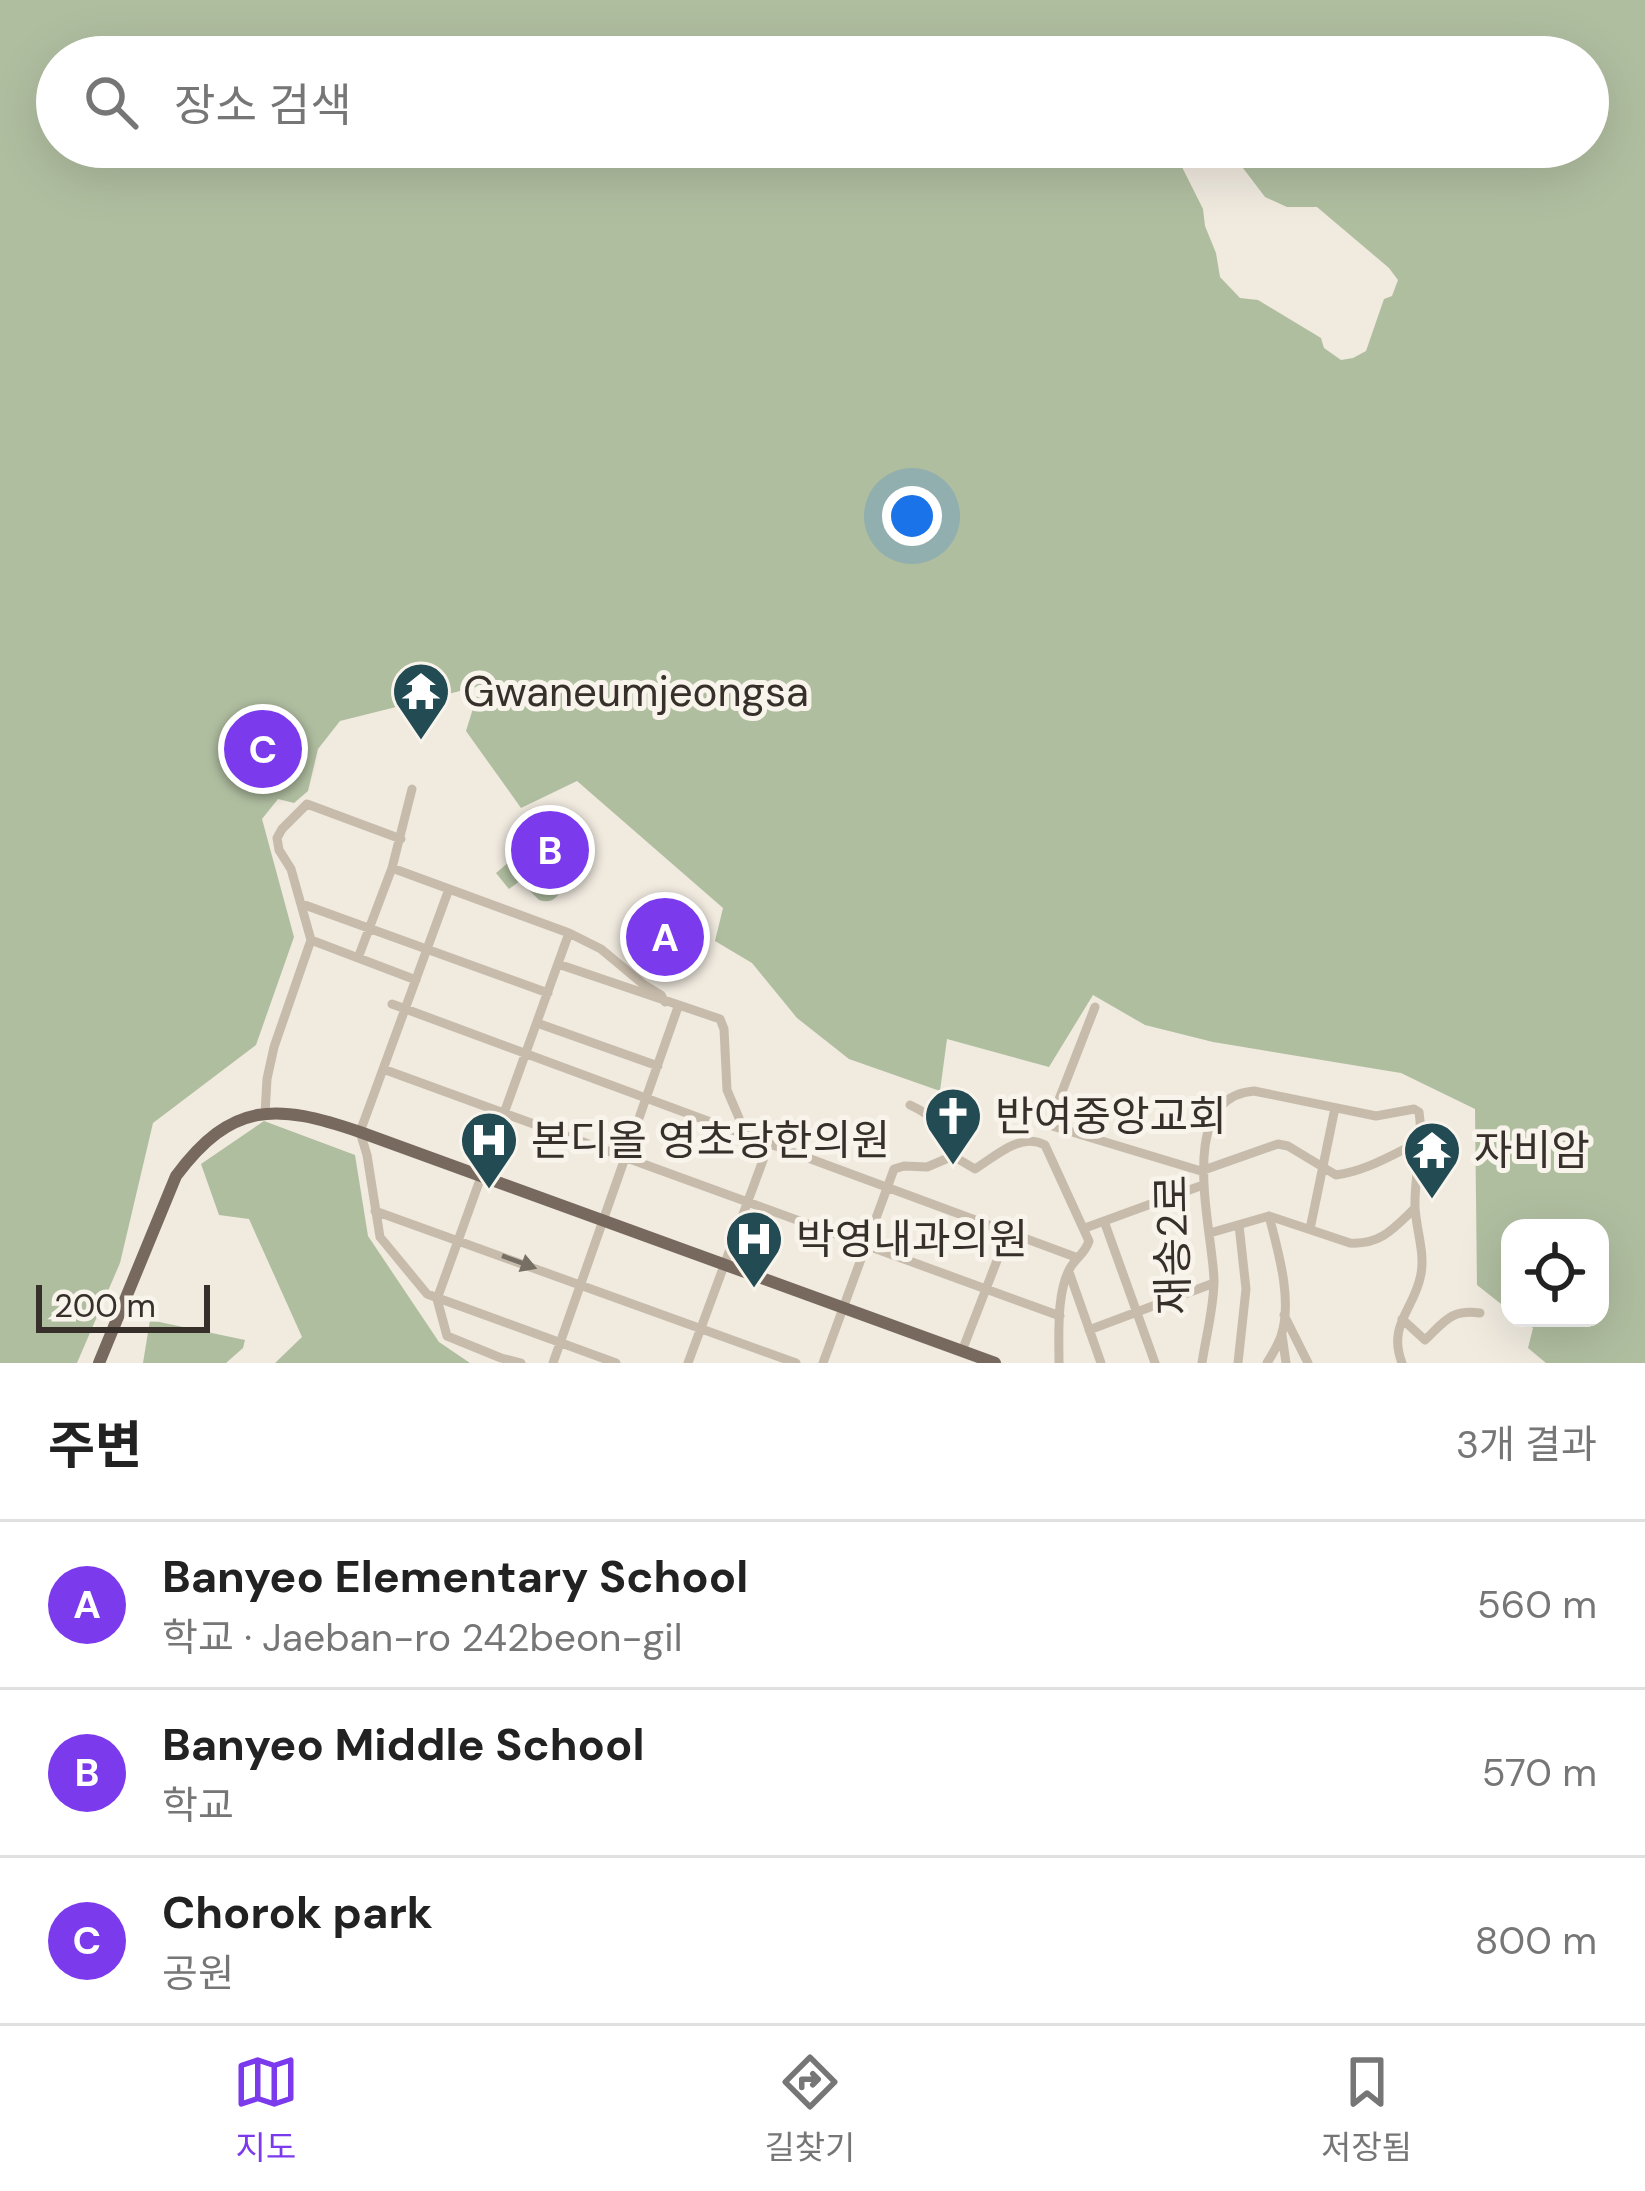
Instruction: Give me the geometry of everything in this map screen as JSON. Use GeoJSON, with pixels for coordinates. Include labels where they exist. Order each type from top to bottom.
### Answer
{"type":"FeatureCollection","features":[{"type":"Feature","properties":{"kind":"main road"},"geometry":{"type":"LineString","coordinates":[[99,1363],[176,1177],[194,1153],[238,1119],[284,1113],[360,1132],[995,1363]]}},
{"type":"Feature","properties":{"kind":"street"},"geometry":{"type":"LineString","coordinates":[[358,958],[392,868],[412,789]]}},
{"type":"Feature","properties":{"kind":"street"},"geometry":{"type":"LineString","coordinates":[[265,1114],[274,1048],[311,940],[277,838],[307,804],[400,838]]}},
{"type":"Feature","properties":{"kind":"street"},"geometry":{"type":"LineString","coordinates":[[392,868],[569,933],[601,949],[665,1003]]}},
{"type":"Feature","properties":{"kind":"street"},"geometry":{"type":"LineString","coordinates":[[449,889],[360,1132],[380,1237],[427,1294],[616,1363]]}},
{"type":"Feature","properties":{"kind":"street"},"geometry":{"type":"LineString","coordinates":[[302,904],[548,993]]}},
{"type":"Feature","properties":{"kind":"street"},"geometry":{"type":"LineString","coordinates":[[521,1363],[447,1336],[437,1299],[569,933]]}},
{"type":"Feature","properties":{"kind":"street"},"geometry":{"type":"LineString","coordinates":[[311,940],[416,980]]}},
{"type":"Feature","properties":{"kind":"street"},"geometry":{"type":"LineString","coordinates":[[558,964],[720,1019],[727,1090],[741,1134]]}},
{"type":"Feature","properties":{"kind":"street"},"geometry":{"type":"LineString","coordinates":[[392,1004],[1078,1258]]}},
{"type":"Feature","properties":{"kind":"street"},"geometry":{"type":"LineString","coordinates":[[553,1363],[678,1007]]}},
{"type":"Feature","properties":{"kind":"street"},"geometry":{"type":"LineString","coordinates":[[1095,1007],[1049,1125],[1201,1171],[1278,1144],[1336,1174],[1359,1171],[1419,1142],[1415,1208],[1422,1266],[1396,1336],[1402,1363]]}},
{"type":"Feature","properties":{"kind":"street"},"geometry":{"type":"LineString","coordinates":[[537,1023],[658,1066]]}},
{"type":"Feature","properties":{"kind":"street"},"geometry":{"type":"LineString","coordinates":[[383,1069],[1060,1316]]}},
{"type":"Feature","properties":{"kind":"street","name":"재송2로"},"geometry":{"type":"LineString","coordinates":[[1202,1363],[1214,1283],[1201,1171],[1210,1122],[1232,1096],[1254,1091],[1376,1116],[1414,1108],[1421,1119],[1419,1142]]}},
{"type":"Feature","properties":{"kind":"street"},"geometry":{"type":"LineString","coordinates":[[910,1105],[941,1125],[953,1156],[975,1169],[1023,1140],[1035,1139],[1045,1145],[1089,1241],[1069,1272],[1060,1316],[1059,1363]]}},
{"type":"Feature","properties":{"kind":"street"},"geometry":{"type":"LineString","coordinates":[[1310,1229],[1335,1108]]}},
{"type":"Feature","properties":{"kind":"street"},"geometry":{"type":"LineString","coordinates":[[688,1363],[769,1144]]}},
{"type":"Feature","properties":{"kind":"street"},"geometry":{"type":"LineString","coordinates":[[823,1363],[894,1169],[927,1167],[953,1156]]}},
{"type":"Feature","properties":{"kind":"street"},"geometry":{"type":"LineString","coordinates":[[1085,1228],[1203,1185]]}},
{"type":"Feature","properties":{"kind":"street"},"geometry":{"type":"LineString","coordinates":[[1210,1233],[1269,1216],[1350,1243],[1378,1241],[1415,1208]]}},
{"type":"Feature","properties":{"kind":"street"},"geometry":{"type":"LineString","coordinates":[[375,1211],[796,1363]]}},
{"type":"Feature","properties":{"kind":"street"},"geometry":{"type":"LineString","coordinates":[[1269,1216],[1283,1268],[1286,1363]]}},
{"type":"Feature","properties":{"kind":"street"},"geometry":{"type":"LineString","coordinates":[[1104,1221],[1155,1363]]}},
{"type":"Feature","properties":{"kind":"street"},"geometry":{"type":"LineString","coordinates":[[1238,1363],[1246,1288],[1239,1225]]}},
{"type":"Feature","properties":{"kind":"street"},"geometry":{"type":"LineString","coordinates":[[966,1356],[1008,1232]]}},
{"type":"Feature","properties":{"kind":"street"},"geometry":{"type":"LineString","coordinates":[[1069,1272],[1101,1363]]}},
{"type":"Feature","properties":{"kind":"street"},"geometry":{"type":"LineString","coordinates":[[1089,1330],[1214,1283]]}},
{"type":"Feature","properties":{"kind":"street"},"geometry":{"type":"LineString","coordinates":[[1402,1319],[1425,1340],[1453,1314],[1480,1313]]}},
{"type":"Feature","properties":{"kind":"street"},"geometry":{"type":"LineString","coordinates":[[1284,1315],[1308,1363]]}},
{"type":"Feature","properties":{"kind":"street"},"geometry":{"type":"LineString","coordinates":[[1396,1336],[1404,1341],[1414,1330]]}},
{"type":"Feature","properties":{"kind":"street"},"geometry":{"type":"LineString","coordinates":[[1268,1363],[1282,1335]]}},
{"type":"Feature","properties":{"kind":"green space"},"geometry":{"type":"Polygon","coordinates":[[[0,0],[1645,0],[1645,1363],[1546,1363],[1528,1348],[1532,1327],[1609,1327],[1609,1219],[1501,1219],[1501,1304],[1477,1285],[1475,1109],[1401,1073],[1213,1042],[1145,1025],[1093,995],[1049,1067],[947,1039],[940,1091],[849,1059],[797,1018],[752,963],[715,941],[723,908],[577,781],[521,808],[466,731],[480,686],[340,721],[318,749],[308,791],[294,803],[278,799],[262,819],[294,937],[256,1045],[153,1123],[120,1263],[77,1363],[0,1363],[0,0]],[[36,36],[36,168],[1182,168],[1203,209],[1220,277],[1240,298],[1258,300],[1321,338],[1324,348],[1341,360],[1353,358],[1366,351],[1384,299],[1392,296],[1398,280],[1317,207],[1287,207],[1265,197],[1243,168],[1609,168],[1609,36],[36,36]]]}},
{"type":"Feature","properties":{"kind":"green space"},"geometry":{"type":"Polygon","coordinates":[[[528,846],[561,885],[551,900],[539,900],[520,881],[509,889],[496,873],[528,846]]]}},
{"type":"Feature","properties":{"kind":"green space"},"geometry":{"type":"Polygon","coordinates":[[[264,1121],[355,1155],[368,1236],[439,1342],[470,1363],[275,1363],[302,1337],[249,1219],[219,1215],[201,1164],[264,1121]]]}},
{"type":"Feature","properties":{"kind":"green space"},"geometry":{"type":"Polygon","coordinates":[[[150,1320],[245,1340],[243,1348],[226,1363],[143,1363],[150,1320]]]}},
{"type":"Feature","properties":{"kind":"place","name":"Gwaneumjeongsa"},"geometry":{"type":"Point","coordinates":[421,742]}},
{"type":"Feature","properties":{"kind":"place","name":"Chorok park"},"geometry":{"type":"Point","coordinates":[263,749]}},
{"type":"Feature","properties":{"kind":"place","name":"Banyeo Middle School"},"geometry":{"type":"Point","coordinates":[550,850]}},
{"type":"Feature","properties":{"kind":"place","name":"Banyeo Elementary School"},"geometry":{"type":"Point","coordinates":[665,937]}},
{"type":"Feature","properties":{"kind":"place","name":"반여중앙교회"},"geometry":{"type":"Point","coordinates":[953,1167]}},
{"type":"Feature","properties":{"kind":"place","name":"본디올 영초당한의원"},"geometry":{"type":"Point","coordinates":[489,1191]}},
{"type":"Feature","properties":{"kind":"place","name":"자비암"},"geometry":{"type":"Point","coordinates":[1432,1201]}},
{"type":"Feature","properties":{"kind":"place","name":"박영내과의원"},"geometry":{"type":"Point","coordinates":[754,1290]}}]}
